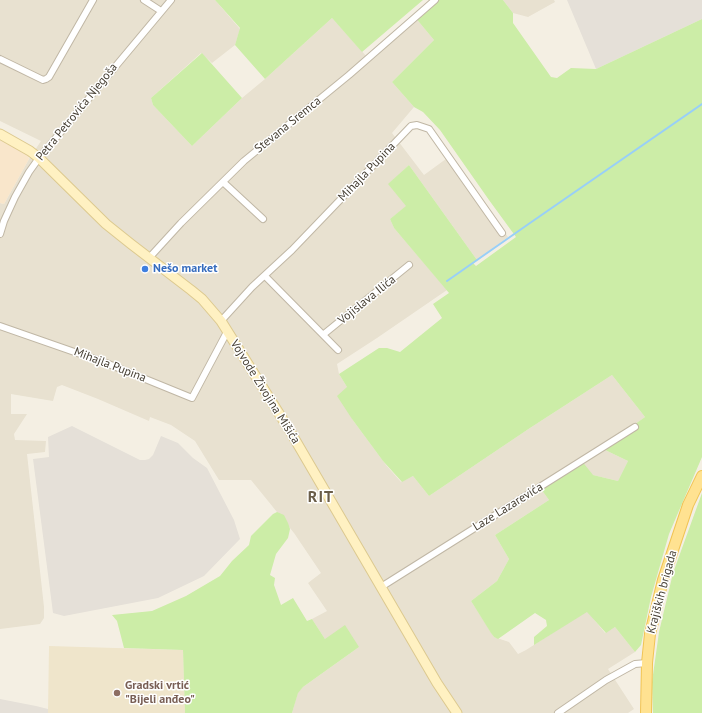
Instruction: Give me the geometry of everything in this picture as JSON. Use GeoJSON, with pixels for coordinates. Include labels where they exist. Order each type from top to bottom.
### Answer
{"type":"FeatureCollection","features":[{"type":"Feature","properties":{"kind":"main road","name":"Krajiških brigada"},"geometry":{"type":"LineString","coordinates":[[646,713],[647,663],[650,634],[663,580],[688,506],[702,476]]}},
{"type":"Feature","properties":{"kind":"street"},"geometry":{"type":"LineString","coordinates":[[0,58],[43,80],[46,79],[93,0]]}},
{"type":"Feature","properties":{"kind":"street"},"geometry":{"type":"LineString","coordinates":[[144,0],[161,11]]}},
{"type":"Feature","properties":{"kind":"street","name":"Petra Petrovića Njegoša"},"geometry":{"type":"LineString","coordinates":[[0,234],[15,197],[39,158],[171,0]]}},
{"type":"Feature","properties":{"kind":"street","name":"Stevana Sremca"},"geometry":{"type":"LineString","coordinates":[[150,258],[181,223],[244,161],[349,75],[435,0]]}},
{"type":"Feature","properties":{"kind":"street","name":"Mihajla Pupina"},"geometry":{"type":"LineString","coordinates":[[221,322],[252,287],[292,250],[411,126],[417,125],[429,129],[502,233]]}},
{"type":"Feature","properties":{"kind":"street","name":"Vojvode Živojina Mišića"},"geometry":{"type":"LineString","coordinates":[[0,134],[30,151],[39,158],[106,224],[202,300],[221,322],[290,431],[437,683],[457,713]]}},
{"type":"Feature","properties":{"kind":"street"},"geometry":{"type":"LineString","coordinates":[[223,182],[263,219]]}},
{"type":"Feature","properties":{"kind":"street","name":"Vojislava Ilića"},"geometry":{"type":"LineString","coordinates":[[324,334],[409,266]]}},
{"type":"Feature","properties":{"kind":"street"},"geometry":{"type":"LineString","coordinates":[[265,276],[324,334],[338,350]]}},
{"type":"Feature","properties":{"kind":"street","name":"Mihajla Pupina"},"geometry":{"type":"LineString","coordinates":[[0,326],[106,363],[192,398],[227,332]]}},
{"type":"Feature","properties":{"kind":"street","name":"Laze Lazarevića"},"geometry":{"type":"LineString","coordinates":[[381,587],[635,427]]}},
{"type":"Feature","properties":{"kind":"street"},"geometry":{"type":"LineString","coordinates":[[558,713],[612,677],[635,664],[647,663]]}},
{"type":"Feature","properties":{"kind":"shaded area"},"geometry":{"type":"Polygon","coordinates":[[[0,0],[215,0],[240,29],[235,45],[212,63],[201,53],[151,98],[153,105],[192,146],[242,98],[332,18],[367,57],[414,16],[434,40],[392,82],[414,107],[392,133],[424,175],[450,156],[508,237],[477,260],[409,165],[389,184],[407,206],[390,219],[394,228],[447,290],[337,364],[339,374],[347,387],[352,419],[386,465],[401,482],[413,476],[429,496],[612,375],[645,417],[601,448],[628,461],[618,481],[593,475],[541,489],[549,500],[495,535],[509,559],[497,581],[471,601],[494,637],[509,642],[518,654],[587,611],[605,633],[615,627],[635,652],[608,669],[634,709],[628,713],[292,713],[298,692],[303,687],[359,647],[325,639],[312,619],[327,611],[308,583],[321,573],[294,533],[251,480],[219,480],[195,441],[171,425],[150,417],[149,421],[62,385],[57,387],[53,401],[11,394],[11,414],[27,414],[14,434],[15,440],[46,441],[45,452],[27,454],[44,618],[40,624],[0,629],[0,203],[4,204],[29,159],[41,141],[0,121],[0,0]]]}},
{"type":"Feature","properties":{"kind":"shaded area"},"geometry":{"type":"Polygon","coordinates":[[[503,0],[554,0],[555,2],[528,17],[513,13],[503,0]]]}},
{"type":"Feature","properties":{"kind":"shaded area"},"geometry":{"type":"Polygon","coordinates":[[[567,0],[702,0],[702,19],[596,69],[567,0]]]}},
{"type":"Feature","properties":{"kind":"shaded area"},"geometry":{"type":"Polygon","coordinates":[[[0,138],[23,151],[28,155],[29,159],[4,204],[0,203],[0,138]]]}},
{"type":"Feature","properties":{"kind":"shaded area"},"geometry":{"type":"Polygon","coordinates":[[[72,426],[140,460],[149,459],[153,455],[161,436],[178,443],[193,458],[207,468],[234,520],[240,539],[204,576],[158,598],[64,616],[53,613],[33,459],[49,457],[48,437],[72,426]]]}},
{"type":"Feature","properties":{"kind":"shaded area","name":"Gradski vrtić \"Bijeli anđeo\""},"geometry":{"type":"Polygon","coordinates":[[[49,646],[183,650],[185,713],[48,713],[49,646]]]}},
{"type":"Feature","properties":{"kind":"shaded area"},"geometry":{"type":"Polygon","coordinates":[[[0,699],[48,709],[48,713],[0,713],[0,699]]]}},
{"type":"Feature","properties":{"kind":"green space"},"geometry":{"type":"Polygon","coordinates":[[[215,0],[423,0],[362,52],[332,18],[265,79],[235,45],[240,28],[215,0]]]}},
{"type":"Feature","properties":{"kind":"green space"},"geometry":{"type":"Polygon","coordinates":[[[432,0],[503,0],[513,13],[513,23],[551,77],[557,78],[571,68],[596,69],[702,19],[702,457],[669,534],[651,597],[641,645],[635,652],[615,627],[606,633],[587,612],[534,645],[534,637],[547,626],[546,620],[535,613],[498,639],[491,633],[471,601],[497,581],[509,559],[495,535],[549,500],[541,489],[581,460],[593,475],[618,481],[628,461],[601,448],[645,417],[612,375],[429,496],[413,476],[402,482],[383,461],[337,396],[347,387],[339,374],[379,348],[387,348],[400,352],[442,318],[433,304],[449,293],[394,228],[390,219],[406,206],[388,184],[409,165],[477,260],[473,263],[476,266],[516,237],[440,130],[423,112],[414,107],[392,82],[434,40],[414,16],[432,0]]]}},
{"type":"Feature","properties":{"kind":"green space"},"geometry":{"type":"Polygon","coordinates":[[[202,53],[242,98],[192,146],[153,105],[151,98],[202,53]]]}},
{"type":"Feature","properties":{"kind":"green space"},"geometry":{"type":"Polygon","coordinates":[[[702,493],[702,713],[653,713],[652,682],[659,632],[673,573],[702,493]]]}},
{"type":"Feature","properties":{"kind":"green space"},"geometry":{"type":"Polygon","coordinates":[[[277,512],[284,515],[290,529],[288,538],[276,554],[270,575],[275,578],[274,585],[281,605],[293,598],[307,621],[312,619],[325,639],[345,625],[359,647],[303,687],[298,693],[292,713],[185,713],[183,650],[124,648],[117,621],[112,615],[152,611],[186,596],[220,576],[232,561],[249,545],[251,536],[273,514],[277,512]]]}},
{"type":"Feature","properties":{"kind":"waterway"},"geometry":{"type":"LineString","coordinates":[[447,281],[702,104]]}},
{"type":"Feature","properties":{"kind":"place","name":"Nešo market"},"geometry":{"type":"Point","coordinates":[145,269]}},
{"type":"Feature","properties":{"kind":"place","name":"Gradski vrtić \"Bijeli anđeo\""},"geometry":{"type":"Point","coordinates":[117,693]}},
{"type":"Feature","properties":{"kind":"district","name":"RIT"},"geometry":{"type":"Point","coordinates":[321,497]}}]}
